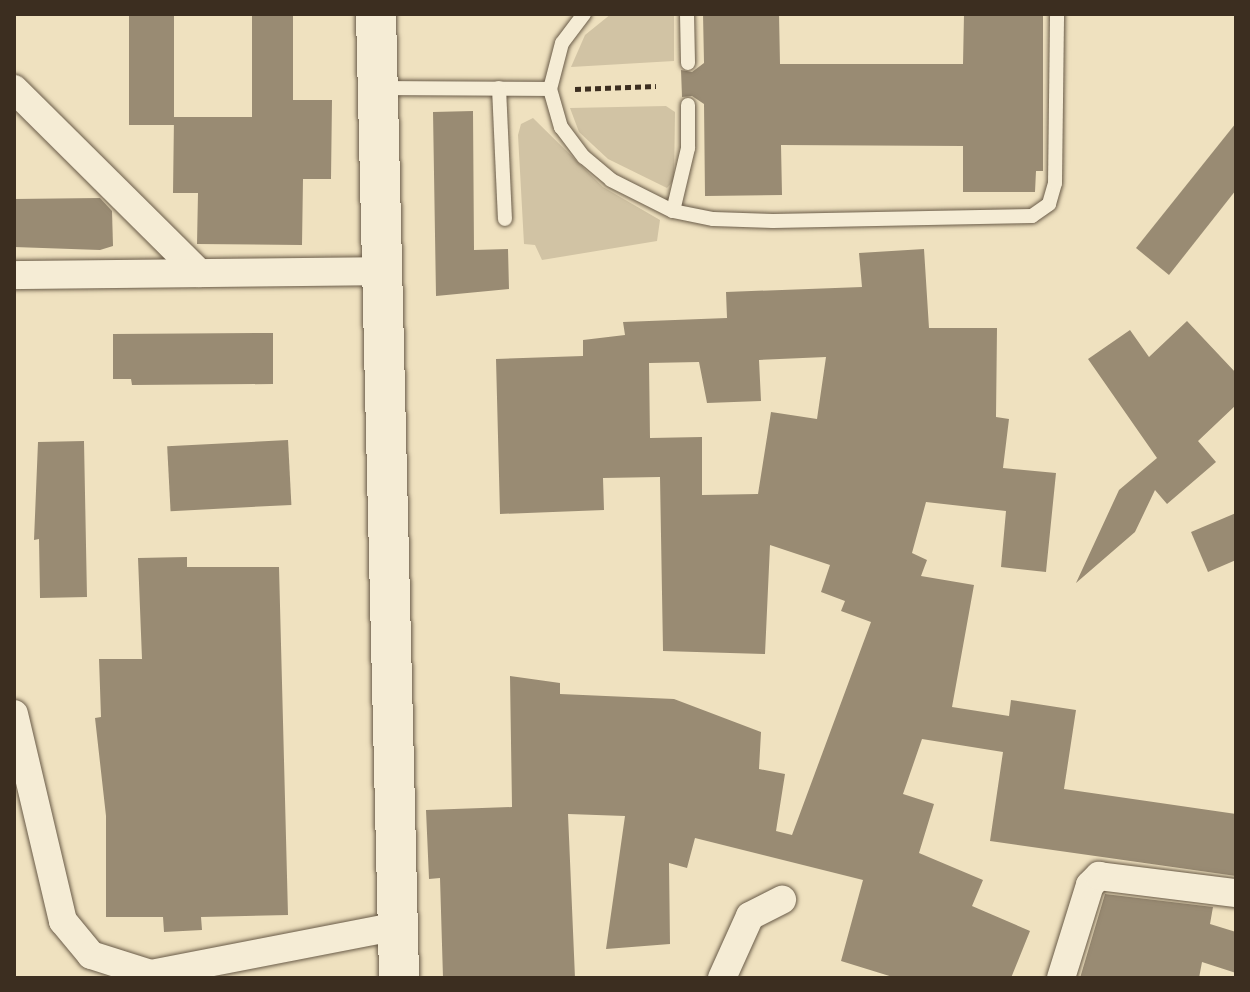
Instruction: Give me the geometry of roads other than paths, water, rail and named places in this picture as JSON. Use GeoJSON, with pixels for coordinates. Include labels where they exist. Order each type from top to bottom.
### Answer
{"type":"FeatureCollection","features":[{"type":"Feature","properties":{"kind":"main road"},"geometry":{"type":"LineString","coordinates":[[376,14],[399,978]]}},
{"type":"Feature","properties":{"kind":"street"},"geometry":{"type":"LineString","coordinates":[[14,89],[199,273]]}},
{"type":"Feature","properties":{"kind":"street"},"geometry":{"type":"LineString","coordinates":[[14,275],[382,271]]}},
{"type":"Feature","properties":{"kind":"street"},"geometry":{"type":"LineString","coordinates":[[14,714],[63,921],[91,955],[151,974],[398,926]]}},
{"type":"Feature","properties":{"kind":"street"},"geometry":{"type":"LineString","coordinates":[[1061,978],[1090,885],[1099,876],[1236,893]]}},
{"type":"Feature","properties":{"kind":"street"},"geometry":{"type":"LineString","coordinates":[[722,978],[750,916],[782,900]]}},
{"type":"Feature","properties":{"kind":"lane"},"geometry":{"type":"LineString","coordinates":[[584,14],[562,43],[550,89],[561,127],[584,157],[611,180],[673,211],[713,219],[773,221],[1032,216],[1049,204],[1055,183],[1057,14]]}},
{"type":"Feature","properties":{"kind":"lane"},"geometry":{"type":"LineString","coordinates":[[687,14],[688,63]]}},
{"type":"Feature","properties":{"kind":"lane"},"geometry":{"type":"LineString","coordinates":[[378,88],[550,89]]}},
{"type":"Feature","properties":{"kind":"lane"},"geometry":{"type":"LineString","coordinates":[[499,88],[505,219]]}},
{"type":"Feature","properties":{"kind":"lane"},"geometry":{"type":"LineString","coordinates":[[673,211],[688,148],[688,105]]}}]}
